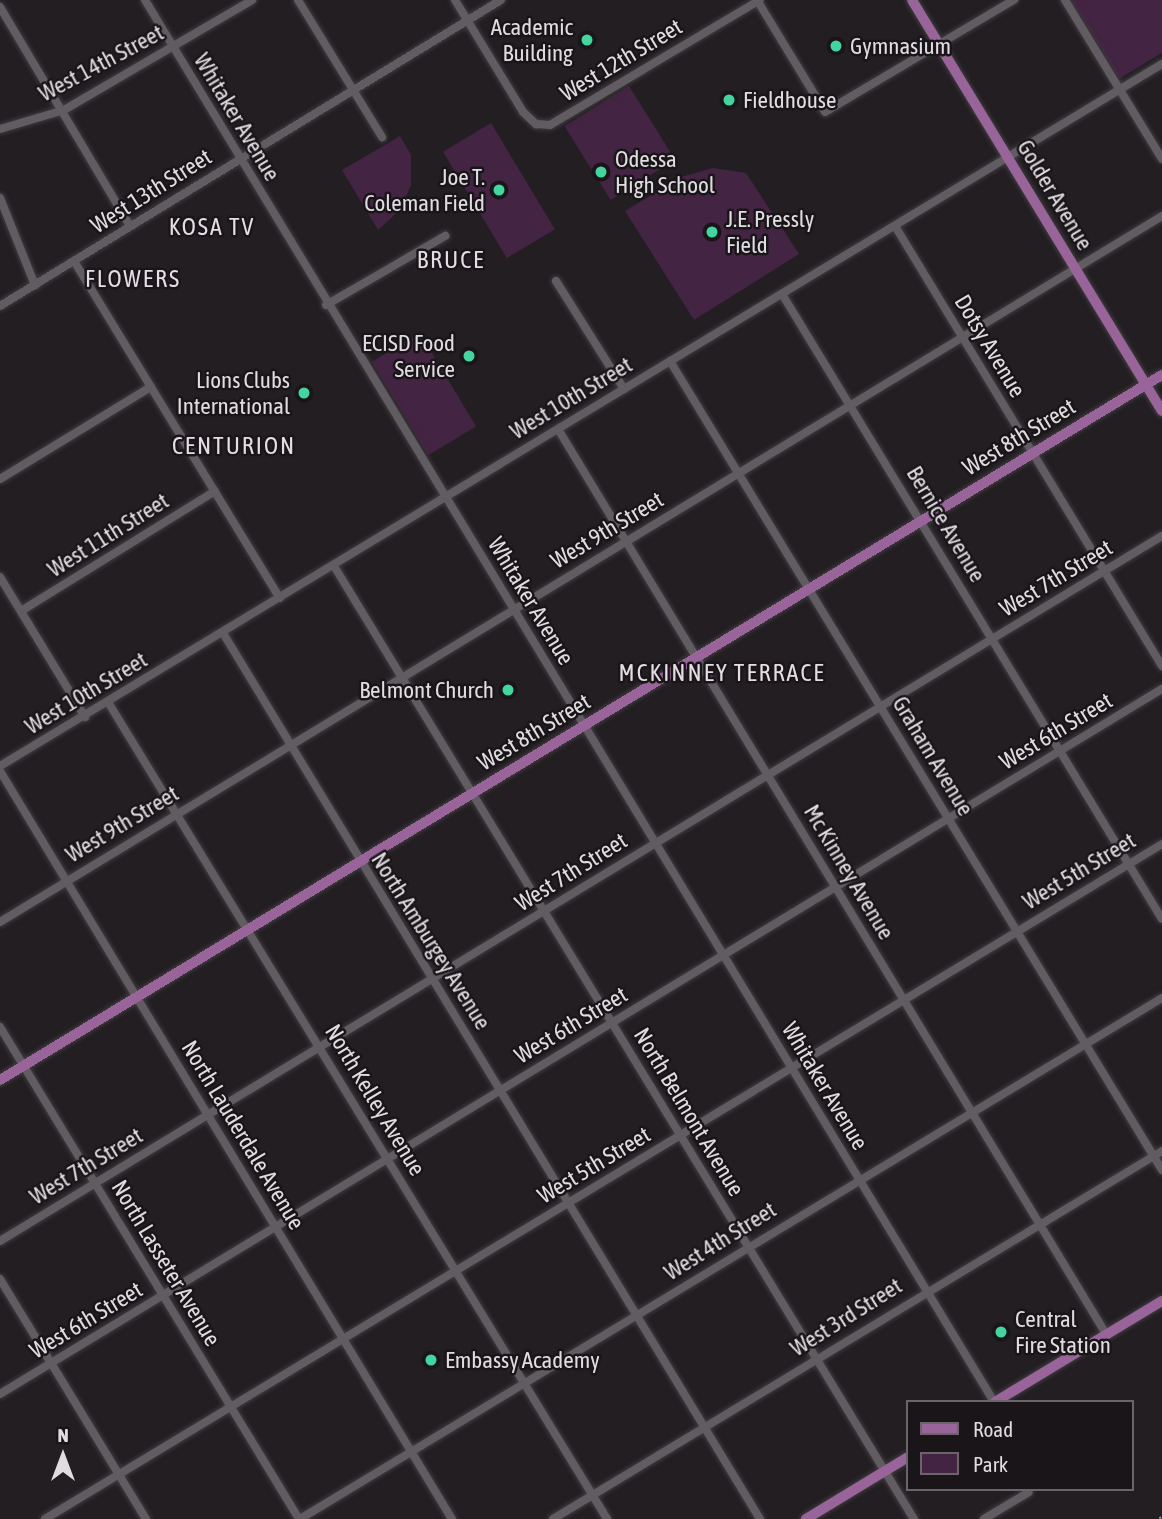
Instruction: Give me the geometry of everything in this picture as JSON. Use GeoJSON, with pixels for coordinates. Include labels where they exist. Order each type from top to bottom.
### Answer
{"type":"FeatureCollection","features":[{"type":"Feature","properties":{"kind":"main road","name":"Golder Avenue"},"geometry":{"type":"LineString","coordinates":[[912,0],[1162,411]]}},
{"type":"Feature","properties":{"kind":"main road","name":"West 8th Street"},"geometry":{"type":"LineString","coordinates":[[0,1080],[1162,375]]}},
{"type":"Feature","properties":{"kind":"main road"},"geometry":{"type":"LineString","coordinates":[[998,1400],[1162,1301]]}},
{"type":"Feature","properties":{"kind":"main road"},"geometry":{"type":"LineString","coordinates":[[806,1519],[906,1458]]}},
{"type":"Feature","properties":{"kind":"street","name":"Whitaker Avenue"},"geometry":{"type":"LineString","coordinates":[[145,0],[326,305],[994,1400]]}},
{"type":"Feature","properties":{"kind":"street","name":"West 14th Street"},"geometry":{"type":"LineString","coordinates":[[0,129],[64,110],[252,0]]}},
{"type":"Feature","properties":{"kind":"street"},"geometry":{"type":"LineString","coordinates":[[298,0],[382,137]]}},
{"type":"Feature","properties":{"kind":"street"},"geometry":{"type":"LineString","coordinates":[[455,0],[468,21]]}},
{"type":"Feature","properties":{"kind":"street","name":"West 13th Street"},"geometry":{"type":"LineString","coordinates":[[0,306],[501,0]]}},
{"type":"Feature","properties":{"kind":"street"},"geometry":{"type":"LineString","coordinates":[[758,0],[825,112],[1014,0]]}},
{"type":"Feature","properties":{"kind":"street","name":"West 12th Street"},"geometry":{"type":"LineString","coordinates":[[468,21],[536,124],[552,124],[758,0]]}},
{"type":"Feature","properties":{"kind":"street"},"geometry":{"type":"LineString","coordinates":[[1065,0],[1162,159]]}},
{"type":"Feature","properties":{"kind":"street"},"geometry":{"type":"LineString","coordinates":[[0,7],[64,110],[130,226]]}},
{"type":"Feature","properties":{"kind":"street","name":"West 10th Street"},"geometry":{"type":"LineString","coordinates":[[0,769],[444,496],[1162,64]]}},
{"type":"Feature","properties":{"kind":"street"},"geometry":{"type":"LineString","coordinates":[[0,198],[35,285]]}},
{"type":"Feature","properties":{"kind":"street","name":"West 9th Street"},"geometry":{"type":"LineString","coordinates":[[0,922],[1162,216]]}},
{"type":"Feature","properties":{"kind":"street","name":"Dotsy Avenue"},"geometry":{"type":"LineString","coordinates":[[895,226],[1162,666]]}},
{"type":"Feature","properties":{"kind":"street"},"geometry":{"type":"LineString","coordinates":[[326,305],[445,236]]}},
{"type":"Feature","properties":{"kind":"street"},"geometry":{"type":"LineString","coordinates":[[74,261],[280,598]]}},
{"type":"Feature","properties":{"kind":"street"},"geometry":{"type":"LineString","coordinates":[[556,281],[624,389]]}},
{"type":"Feature","properties":{"kind":"street","name":"Bernice Avenue"},"geometry":{"type":"LineString","coordinates":[[782,294],[1162,919]]}},
{"type":"Feature","properties":{"kind":"street","name":"Graham Avenue"},"geometry":{"type":"LineString","coordinates":[[670,361],[1086,1044],[1158,1154],[1162,1170]]}},
{"type":"Feature","properties":{"kind":"street"},"geometry":{"type":"LineString","coordinates":[[0,479],[151,387]]}},
{"type":"Feature","properties":{"kind":"street","name":"Mc Kinney Avenue"},"geometry":{"type":"LineString","coordinates":[[558,429],[1042,1224],[1106,1334]]}},
{"type":"Feature","properties":{"kind":"street","name":"West 11th Street"},"geometry":{"type":"LineString","coordinates":[[21,611],[215,492]]}},
{"type":"Feature","properties":{"kind":"street","name":"West 7th Street"},"geometry":{"type":"LineString","coordinates":[[0,1241],[1162,536]]}},
{"type":"Feature","properties":{"kind":"street","name":"North Belmont Avenue"},"geometry":{"type":"LineString","coordinates":[[334,565],[814,1359],[914,1519]]}},
{"type":"Feature","properties":{"kind":"street"},"geometry":{"type":"LineString","coordinates":[[0,577],[85,717]]}},
{"type":"Feature","properties":{"kind":"street","name":"North Amburgey Avenue"},"geometry":{"type":"LineString","coordinates":[[223,633],[760,1519]]}},
{"type":"Feature","properties":{"kind":"street","name":"West 6th Street"},"geometry":{"type":"LineString","coordinates":[[0,1394],[1162,689]]}},
{"type":"Feature","properties":{"kind":"street","name":"North Kelley Avenue"},"geometry":{"type":"LineString","coordinates":[[108,702],[607,1519]]}},
{"type":"Feature","properties":{"kind":"street","name":"North Lauderdale Avenue"},"geometry":{"type":"LineString","coordinates":[[0,769],[452,1519]]}},
{"type":"Feature","properties":{"kind":"street","name":"West 5th Street"},"geometry":{"type":"LineString","coordinates":[[45,1519],[1162,844]]}},
{"type":"Feature","properties":{"kind":"street","name":"West 4th Street"},"geometry":{"type":"LineString","coordinates":[[300,1519],[749,1248],[858,1178],[1162,998]]}},
{"type":"Feature","properties":{"kind":"street","name":"North Lasseter Avenue"},"geometry":{"type":"LineString","coordinates":[[0,1027],[300,1519]]}},
{"type":"Feature","properties":{"kind":"street","name":"West 3rd Street"},"geometry":{"type":"LineString","coordinates":[[553,1519],[926,1290],[1158,1154]]}},
{"type":"Feature","properties":{"kind":"street"},"geometry":{"type":"LineString","coordinates":[[0,1279],[146,1519]]}},
{"type":"Feature","properties":{"kind":"street"},"geometry":{"type":"LineString","coordinates":[[984,1519],[1029,1492]]}},
{"type":"Feature","properties":{"kind":"green space"},"geometry":{"type":"Polygon","coordinates":[[[1071,0],[1162,0],[1162,53],[1119,79],[1071,0]]]}},
{"type":"Feature","properties":{"kind":"green space"},"geometry":{"type":"Polygon","coordinates":[[[629,86],[675,160],[611,200],[565,126],[629,86]]]}},
{"type":"Feature","properties":{"kind":"green space","name":"Joe T. Coleman Field"},"geometry":{"type":"Polygon","coordinates":[[[491,123],[555,229],[507,258],[443,152],[491,123]]]}},
{"type":"Feature","properties":{"kind":"green space"},"geometry":{"type":"Polygon","coordinates":[[[400,136],[411,155],[411,185],[400,210],[378,230],[342,170],[400,136]]]}},
{"type":"Feature","properties":{"kind":"green space","name":"J.E. Pressly Field"},"geometry":{"type":"Polygon","coordinates":[[[713,168],[746,173],[799,254],[694,320],[625,211],[681,177],[713,168]]]}},
{"type":"Feature","properties":{"kind":"green space"},"geometry":{"type":"Polygon","coordinates":[[[420,333],[476,426],[428,455],[372,362],[420,333]]]}},
{"type":"Feature","properties":{"kind":"place","name":"Academic Building"},"geometry":{"type":"Point","coordinates":[587,40]}},
{"type":"Feature","properties":{"kind":"place","name":"Gymnasium"},"geometry":{"type":"Point","coordinates":[836,46]}},
{"type":"Feature","properties":{"kind":"place","name":"Fieldhouse"},"geometry":{"type":"Point","coordinates":[729,100]}},
{"type":"Feature","properties":{"kind":"place","name":"Odessa High School"},"geometry":{"type":"Point","coordinates":[601,172]}},
{"type":"Feature","properties":{"kind":"place","name":"Joe T. Coleman Field"},"geometry":{"type":"Point","coordinates":[499,190]}},
{"type":"Feature","properties":{"kind":"place","name":"J.E. Pressly Field"},"geometry":{"type":"Point","coordinates":[712,232]}},
{"type":"Feature","properties":{"kind":"place","name":"ECISD Food Service"},"geometry":{"type":"Point","coordinates":[469,356]}},
{"type":"Feature","properties":{"kind":"place","name":"Lions Clubs International"},"geometry":{"type":"Point","coordinates":[304,393]}},
{"type":"Feature","properties":{"kind":"place","name":"Belmont Church"},"geometry":{"type":"Point","coordinates":[508,690]}},
{"type":"Feature","properties":{"kind":"place","name":"Central Fire Station"},"geometry":{"type":"Point","coordinates":[1001,1332]}},
{"type":"Feature","properties":{"kind":"place","name":"Embassy Academy"},"geometry":{"type":"Point","coordinates":[431,1360]}},
{"type":"Feature","properties":{"kind":"district","name":"KOSA TV"},"geometry":{"type":"Point","coordinates":[212,227]}},
{"type":"Feature","properties":{"kind":"district","name":"BRUCE"},"geometry":{"type":"Point","coordinates":[451,260]}},
{"type":"Feature","properties":{"kind":"district","name":"FLOWERS"},"geometry":{"type":"Point","coordinates":[133,279]}},
{"type":"Feature","properties":{"kind":"district","name":"CENTURION"},"geometry":{"type":"Point","coordinates":[234,446]}},
{"type":"Feature","properties":{"kind":"district","name":"MCKINNEY TERRACE"},"geometry":{"type":"Point","coordinates":[722,673]}}]}
